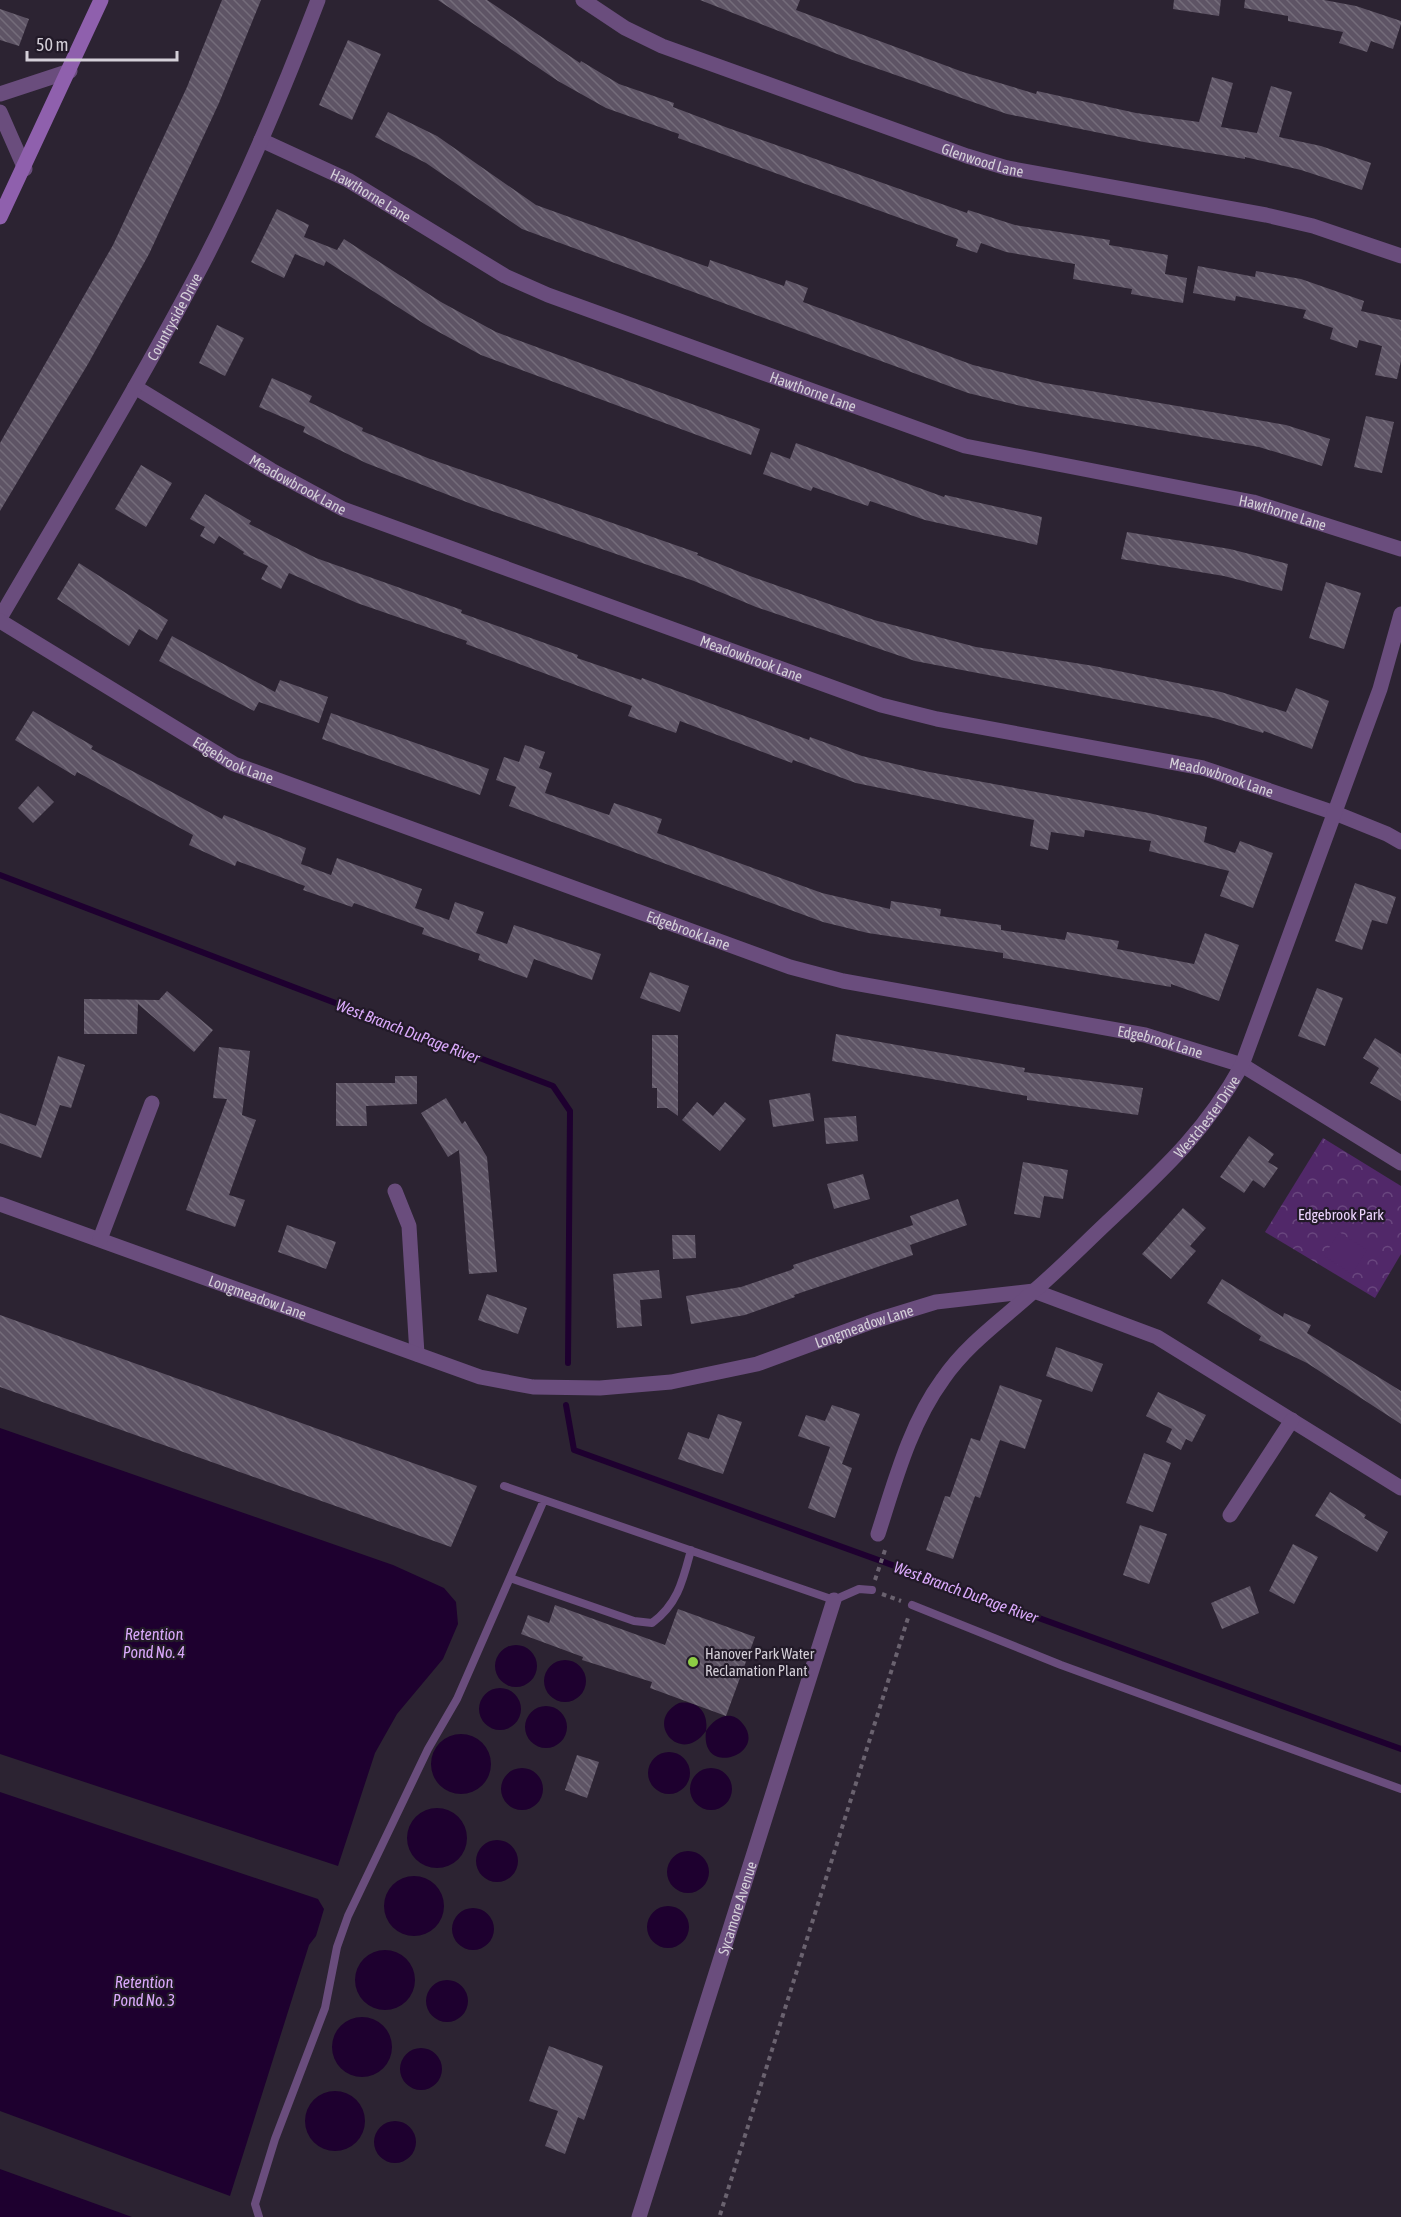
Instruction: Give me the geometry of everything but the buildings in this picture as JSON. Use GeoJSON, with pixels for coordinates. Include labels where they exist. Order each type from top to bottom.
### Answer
{"type":"FeatureCollection","features":[{"type":"Feature","properties":{"kind":"main road"},"geometry":{"type":"LineString","coordinates":[[0,218],[25,169],[101,0]]}},
{"type":"Feature","properties":{"kind":"street","name":"Countryside Drive"},"geometry":{"type":"LineString","coordinates":[[0,620],[135,387],[204,261],[261,140],[318,0]]}},
{"type":"Feature","properties":{"kind":"street","name":"Glenwood Lane"},"geometry":{"type":"LineString","coordinates":[[584,0],[625,28],[662,46],[967,156],[1050,177],[1266,215],[1324,229],[1401,256]]}},
{"type":"Feature","properties":{"kind":"street"},"geometry":{"type":"LineString","coordinates":[[0,94],[70,71]]}},
{"type":"Feature","properties":{"kind":"street"},"geometry":{"type":"LineString","coordinates":[[0,112],[25,169]]}},
{"type":"Feature","properties":{"kind":"street","name":"Hawthorne Lane"},"geometry":{"type":"LineString","coordinates":[[261,140],[348,180],[506,276],[548,295],[904,426],[965,446],[1027,460],[1253,502],[1401,549]]}},
{"type":"Feature","properties":{"kind":"street","name":"Meadowbrook Lane"},"geometry":{"type":"LineString","coordinates":[[135,387],[271,471],[343,509],[881,705],[936,719],[1203,768],[1335,813],[1401,842]]}},
{"type":"Feature","properties":{"kind":"street","name":"Westchester Drive"},"geometry":{"type":"LineString","coordinates":[[878,1534],[914,1429],[942,1379],[981,1334],[1034,1291],[1184,1150],[1210,1119],[1242,1065],[1380,689],[1401,614]]}},
{"type":"Feature","properties":{"kind":"street","name":"Edgebrook Lane"},"geometry":{"type":"LineString","coordinates":[[0,620],[234,764],[790,967],[843,981],[1145,1035],[1242,1065],[1401,1163]]}},
{"type":"Feature","properties":{"kind":"street"},"geometry":{"type":"LineString","coordinates":[[100,1239],[152,1103]]}},
{"type":"Feature","properties":{"kind":"street"},"geometry":{"type":"LineString","coordinates":[[395,1191],[409,1226],[417,1354]]}},
{"type":"Feature","properties":{"kind":"street","name":"Longmeadow Lane"},"geometry":{"type":"LineString","coordinates":[[0,1204],[480,1377],[533,1387],[600,1388],[671,1382],[757,1364],[874,1321],[936,1302],[1034,1291],[1157,1337],[1401,1488]]}},
{"type":"Feature","properties":{"kind":"street"},"geometry":{"type":"LineString","coordinates":[[1230,1515],[1292,1420]]}},
{"type":"Feature","properties":{"kind":"street","name":"Sycamore Avenue"},"geometry":{"type":"LineString","coordinates":[[639,2217],[834,1600]]}},
{"type":"Feature","properties":{"kind":"lane"},"geometry":{"type":"LineString","coordinates":[[504,1486],[834,1600],[859,1589],[872,1590]]}},
{"type":"Feature","properties":{"kind":"lane"},"geometry":{"type":"LineString","coordinates":[[259,2217],[255,2204],[275,2139],[325,2008],[337,1947],[348,1916],[428,1749],[457,1699],[544,1500]]}},
{"type":"Feature","properties":{"kind":"lane"},"geometry":{"type":"LineString","coordinates":[[510,1578],[634,1621],[652,1623],[666,1612],[678,1596],[692,1550]]}},
{"type":"Feature","properties":{"kind":"lane"},"geometry":{"type":"LineString","coordinates":[[912,1605],[1061,1665],[1401,1789]]}},
{"type":"Feature","properties":{"kind":"path"},"geometry":{"type":"LineString","coordinates":[[720,2215],[912,1605],[872,1590],[886,1547]]}},
{"type":"Feature","properties":{"kind":"green space","name":"Edgebrook Park"},"geometry":{"type":"Polygon","coordinates":[[[1323,1138],[1401,1186],[1401,1254],[1375,1298],[1265,1232],[1323,1138]]]}},
{"type":"Feature","properties":{"kind":"green space"},"geometry":{"type":"Polygon","coordinates":[[[1339,1232],[1367,1250],[1352,1274],[1324,1256],[1339,1232]]]}},
{"type":"Feature","properties":{"kind":"water","name":"Retention Pond No. 4"},"geometry":{"type":"Polygon","coordinates":[[[0,1428],[393,1565],[444,1588],[456,1602],[458,1624],[443,1659],[397,1714],[375,1753],[338,1866],[0,1754],[0,1428]]]}},
{"type":"Feature","properties":{"kind":"water"},"geometry":{"type":"Polygon","coordinates":[[[516,1645],[524,1646],[531,1651],[536,1658],[536,1674],[531,1681],[524,1686],[516,1687],[508,1686],[501,1681],[496,1674],[495,1666],[496,1658],[501,1651],[508,1646],[516,1645]]]}},
{"type":"Feature","properties":{"kind":"water"},"geometry":{"type":"Polygon","coordinates":[[[565,1660],[573,1661],[580,1666],[585,1673],[585,1689],[580,1696],[573,1701],[565,1702],[557,1701],[550,1696],[545,1689],[544,1681],[545,1673],[550,1666],[557,1661],[565,1660]]]}},
{"type":"Feature","properties":{"kind":"water"},"geometry":{"type":"Polygon","coordinates":[[[500,1688],[508,1689],[515,1694],[520,1701],[520,1717],[515,1724],[508,1729],[500,1730],[492,1729],[485,1724],[480,1717],[479,1709],[480,1701],[485,1694],[492,1689],[500,1688]]]}},
{"type":"Feature","properties":{"kind":"water"},"geometry":{"type":"Polygon","coordinates":[[[679,1703],[691,1703],[704,1713],[706,1731],[696,1741],[686,1744],[677,1743],[669,1737],[665,1729],[664,1720],[669,1711],[679,1703]]]}},
{"type":"Feature","properties":{"kind":"water"},"geometry":{"type":"Polygon","coordinates":[[[546,1706],[554,1707],[561,1712],[566,1719],[566,1735],[561,1742],[554,1747],[546,1748],[538,1747],[531,1742],[526,1735],[525,1727],[526,1719],[531,1712],[538,1707],[546,1706]]]}},
{"type":"Feature","properties":{"kind":"water"},"geometry":{"type":"Polygon","coordinates":[[[733,1717],[743,1724],[748,1735],[747,1745],[732,1757],[722,1758],[713,1754],[707,1745],[706,1731],[718,1719],[733,1717]]]}},
{"type":"Feature","properties":{"kind":"water"},"geometry":{"type":"Polygon","coordinates":[[[455,1734],[467,1734],[478,1739],[486,1747],[491,1764],[489,1776],[478,1789],[467,1794],[455,1794],[444,1789],[436,1781],[431,1770],[431,1758],[436,1747],[444,1739],[455,1734]]]}},
{"type":"Feature","properties":{"kind":"water"},"geometry":{"type":"Polygon","coordinates":[[[669,1752],[677,1753],[684,1758],[689,1765],[689,1781],[684,1788],[677,1793],[669,1794],[661,1793],[654,1788],[649,1781],[648,1773],[649,1765],[654,1758],[661,1753],[669,1752]]]}},
{"type":"Feature","properties":{"kind":"water"},"geometry":{"type":"Polygon","coordinates":[[[522,1768],[530,1769],[537,1774],[542,1781],[542,1797],[537,1804],[530,1809],[522,1810],[514,1809],[507,1804],[502,1797],[501,1789],[502,1781],[507,1774],[514,1769],[522,1768]]]}},
{"type":"Feature","properties":{"kind":"water"},"geometry":{"type":"Polygon","coordinates":[[[711,1768],[719,1769],[726,1774],[731,1781],[731,1797],[726,1804],[719,1809],[711,1810],[703,1809],[696,1804],[691,1797],[690,1789],[691,1781],[696,1774],[703,1769],[711,1768]]]}},
{"type":"Feature","properties":{"kind":"water","name":"Retention Pond No. 3"},"geometry":{"type":"Polygon","coordinates":[[[0,1792],[318,1899],[324,1909],[316,1936],[309,1945],[230,2196],[0,2111],[0,1792]]]}},
{"type":"Feature","properties":{"kind":"water"},"geometry":{"type":"Polygon","coordinates":[[[431,1808],[443,1808],[459,1816],[465,1826],[467,1838],[465,1850],[459,1860],[443,1868],[431,1868],[415,1860],[407,1844],[407,1832],[415,1816],[431,1808]]]}},
{"type":"Feature","properties":{"kind":"water"},"geometry":{"type":"Polygon","coordinates":[[[497,1840],[505,1841],[512,1846],[517,1853],[517,1869],[512,1876],[505,1881],[497,1882],[489,1881],[482,1876],[477,1869],[476,1861],[477,1853],[482,1846],[489,1841],[497,1840]]]}},
{"type":"Feature","properties":{"kind":"water"},"geometry":{"type":"Polygon","coordinates":[[[688,1851],[696,1852],[703,1857],[708,1864],[708,1880],[703,1887],[696,1892],[688,1893],[680,1892],[673,1887],[668,1880],[667,1872],[668,1864],[673,1857],[680,1852],[688,1851]]]}},
{"type":"Feature","properties":{"kind":"water"},"geometry":{"type":"Polygon","coordinates":[[[408,1876],[420,1876],[436,1884],[442,1894],[444,1906],[442,1918],[436,1928],[420,1936],[408,1936],[392,1928],[384,1912],[384,1900],[392,1884],[408,1876]]]}},
{"type":"Feature","properties":{"kind":"water"},"geometry":{"type":"Polygon","coordinates":[[[668,1906],[676,1907],[683,1912],[688,1919],[688,1935],[683,1942],[676,1947],[668,1948],[660,1947],[653,1942],[648,1935],[647,1927],[648,1919],[653,1912],[660,1907],[668,1906]]]}},
{"type":"Feature","properties":{"kind":"water"},"geometry":{"type":"Polygon","coordinates":[[[473,1908],[481,1909],[488,1914],[493,1921],[493,1937],[488,1944],[481,1949],[473,1950],[465,1949],[458,1944],[453,1937],[452,1929],[453,1921],[458,1914],[465,1909],[473,1908]]]}},
{"type":"Feature","properties":{"kind":"water"},"geometry":{"type":"Polygon","coordinates":[[[379,1950],[391,1950],[407,1958],[413,1968],[415,1980],[413,1992],[407,2002],[391,2010],[379,2010],[363,2002],[355,1986],[355,1974],[363,1958],[379,1950]]]}},
{"type":"Feature","properties":{"kind":"water"},"geometry":{"type":"Polygon","coordinates":[[[447,1980],[455,1981],[462,1986],[467,1993],[467,2009],[462,2016],[455,2021],[447,2022],[439,2021],[432,2016],[427,2009],[426,2001],[427,1993],[432,1986],[439,1981],[447,1980]]]}},
{"type":"Feature","properties":{"kind":"water"},"geometry":{"type":"Polygon","coordinates":[[[356,2017],[368,2017],[384,2025],[390,2035],[392,2047],[390,2059],[384,2069],[368,2077],[356,2077],[340,2069],[332,2053],[332,2041],[340,2025],[356,2017]]]}},
{"type":"Feature","properties":{"kind":"water"},"geometry":{"type":"Polygon","coordinates":[[[421,2048],[429,2049],[436,2054],[441,2061],[441,2077],[436,2084],[429,2089],[421,2090],[413,2089],[406,2084],[401,2077],[400,2069],[401,2061],[406,2054],[413,2049],[421,2048]]]}},
{"type":"Feature","properties":{"kind":"water"},"geometry":{"type":"Polygon","coordinates":[[[329,2091],[341,2091],[352,2096],[360,2104],[365,2121],[363,2133],[352,2146],[341,2151],[329,2151],[318,2146],[310,2138],[305,2127],[305,2115],[310,2104],[318,2096],[329,2091]]]}},
{"type":"Feature","properties":{"kind":"water"},"geometry":{"type":"Polygon","coordinates":[[[395,2121],[403,2122],[410,2127],[415,2134],[415,2150],[410,2157],[403,2162],[395,2163],[387,2162],[380,2157],[375,2150],[374,2142],[375,2134],[380,2127],[387,2122],[395,2121]]]}},
{"type":"Feature","properties":{"kind":"water"},"geometry":{"type":"Polygon","coordinates":[[[0,2169],[132,2217],[0,2217],[0,2169]]]}},
{"type":"Feature","properties":{"kind":"waterway","name":"West Branch DuPage River"},"geometry":{"type":"LineString","coordinates":[[0,875],[553,1086],[570,1111],[568,1363]]}},
{"type":"Feature","properties":{"kind":"waterway","name":"West Branch DuPage River"},"geometry":{"type":"LineString","coordinates":[[566,1405],[574,1450],[1401,1749]]}},
{"type":"Feature","properties":{"kind":"place","name":"Hanover Park Water Reclamation Plant"},"geometry":{"type":"Point","coordinates":[693,1662]}}]}
